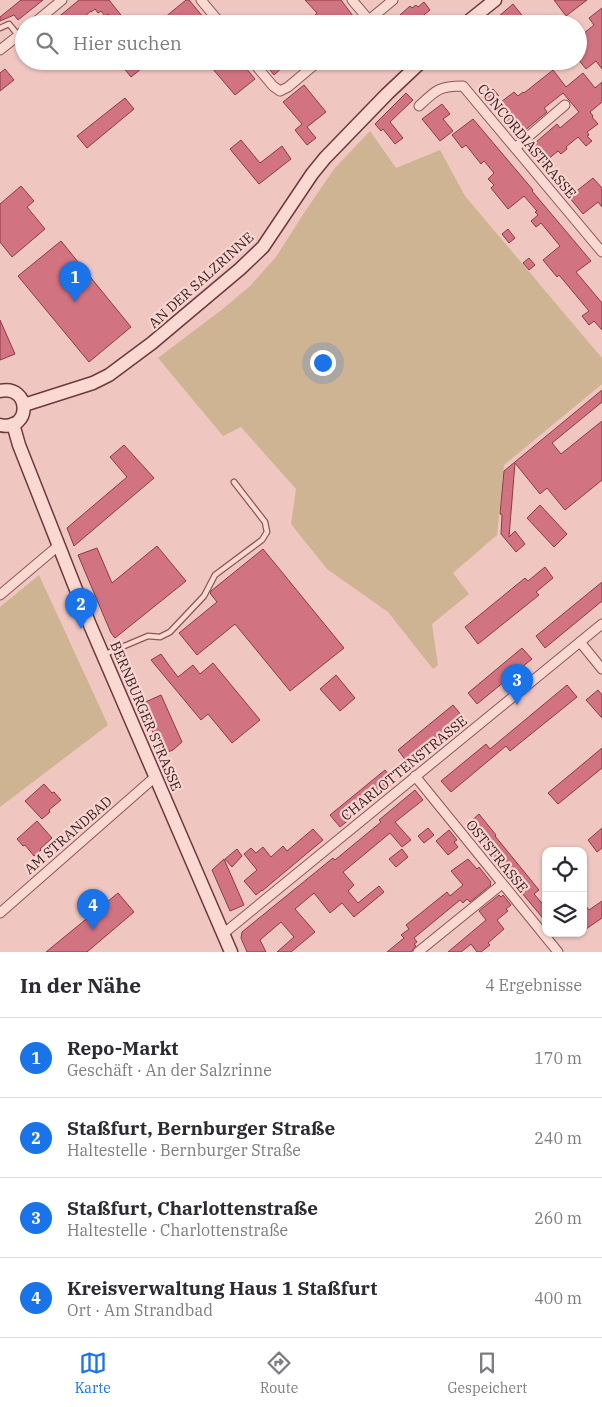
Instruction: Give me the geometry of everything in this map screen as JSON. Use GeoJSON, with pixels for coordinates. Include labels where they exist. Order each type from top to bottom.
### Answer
{"type":"FeatureCollection","features":[{"type":"Feature","properties":{"kind":"main road"},"geometry":{"type":"LineString","coordinates":[[476,15],[494,0]]}},
{"type":"Feature","properties":{"kind":"main road","name":"AN DER SALZRINNE"},"geometry":{"type":"LineString","coordinates":[[24,404],[93,383],[109,374],[152,343],[240,269],[263,247],[312,174],[325,158],[412,70]]}},
{"type":"Feature","properties":{"kind":"main road"},"geometry":{"type":"LineString","coordinates":[[0,391],[8,390],[13,392],[22,399],[24,404],[23,414],[18,422],[8,426],[0,425]]}},
{"type":"Feature","properties":{"kind":"main road","name":"BERNBURGER STRASSE"},"geometry":{"type":"LineString","coordinates":[[13,424],[19,445],[58,546],[103,655],[231,952]]}},
{"type":"Feature","properties":{"kind":"street"},"geometry":{"type":"LineString","coordinates":[[43,15],[62,0]]}},
{"type":"Feature","properties":{"kind":"street"},"geometry":{"type":"LineString","coordinates":[[201,0],[214,15]]}},
{"type":"Feature","properties":{"kind":"street"},"geometry":{"type":"LineString","coordinates":[[352,0],[362,15]]}},
{"type":"Feature","properties":{"kind":"street"},"geometry":{"type":"LineString","coordinates":[[375,15],[393,0]]}},
{"type":"Feature","properties":{"kind":"street"},"geometry":{"type":"LineString","coordinates":[[0,50],[15,38]]}},
{"type":"Feature","properties":{"kind":"street"},"geometry":{"type":"LineString","coordinates":[[260,70],[273,86],[280,91],[308,70]]}},
{"type":"Feature","properties":{"kind":"street","name":"CONCORDIASTRASSE"},"geometry":{"type":"LineString","coordinates":[[419,106],[436,90],[449,86],[463,86],[602,252]]}},
{"type":"Feature","properties":{"kind":"street"},"geometry":{"type":"LineString","coordinates":[[515,148],[565,105]]}},
{"type":"Feature","properties":{"kind":"street"},"geometry":{"type":"LineString","coordinates":[[0,595],[58,546]]}},
{"type":"Feature","properties":{"kind":"street","name":"CHARLOTTENSTRASSE"},"geometry":{"type":"LineString","coordinates":[[223,934],[602,624]]}},
{"type":"Feature","properties":{"kind":"street"},"geometry":{"type":"LineString","coordinates":[[580,642],[602,669]]}},
{"type":"Feature","properties":{"kind":"street","name":"OSTSTRASSE"},"geometry":{"type":"LineString","coordinates":[[415,776],[556,951]]}},
{"type":"Feature","properties":{"kind":"street","name":"AM STRANDBAD"},"geometry":{"type":"LineString","coordinates":[[0,914],[155,777]]}},
{"type":"Feature","properties":{"kind":"street"},"geometry":{"type":"LineString","coordinates":[[418,952],[502,884]]}},
{"type":"Feature","properties":{"kind":"lane"},"geometry":{"type":"LineString","coordinates":[[0,28],[9,24],[15,28]]}},
{"type":"Feature","properties":{"kind":"lane"},"geometry":{"type":"LineString","coordinates":[[103,655],[148,636],[160,637],[170,632],[204,596],[215,575],[262,540],[267,532],[265,522],[234,482]]}},
{"type":"Feature","properties":{"kind":"shaded area"},"geometry":{"type":"Polygon","coordinates":[[[370,131],[396,168],[440,150],[465,196],[602,358],[602,384],[504,465],[497,535],[453,573],[469,594],[432,624],[438,665],[433,669],[388,612],[327,569],[291,524],[296,489],[241,427],[223,436],[158,358],[250,286],[276,257],[334,169],[370,131]]]}},
{"type":"Feature","properties":{"kind":"shaded area"},"geometry":{"type":"Polygon","coordinates":[[[39,575],[108,725],[0,807],[0,607],[39,575]]]}},
{"type":"Feature","properties":{"kind":"building"},"geometry":{"type":"Polygon","coordinates":[[[21,0],[43,0],[24,15],[14,15],[0,21],[0,17],[21,0]]]}},
{"type":"Feature","properties":{"kind":"building"},"geometry":{"type":"Polygon","coordinates":[[[79,0],[109,0],[121,15],[104,15],[101,11],[98,13],[95,9],[86,15],[61,15],[79,0]]]}},
{"type":"Feature","properties":{"kind":"building"},"geometry":{"type":"Polygon","coordinates":[[[186,0],[189,0],[202,15],[168,15],[186,0]]]}},
{"type":"Feature","properties":{"kind":"building"},"geometry":{"type":"Polygon","coordinates":[[[305,0],[341,0],[352,15],[315,15],[317,13],[305,0]]]}},
{"type":"Feature","properties":{"kind":"building"},"geometry":{"type":"Polygon","coordinates":[[[554,0],[587,0],[567,15],[565,15],[554,0]]]}},
{"type":"Feature","properties":{"kind":"building"},"geometry":{"type":"Polygon","coordinates":[[[424,2],[430,10],[424,15],[400,15],[410,6],[412,8],[416,5],[418,7],[424,2]]]}},
{"type":"Feature","properties":{"kind":"building"},"geometry":{"type":"Polygon","coordinates":[[[513,4],[522,15],[500,15],[513,4]]]}},
{"type":"Feature","properties":{"kind":"building"},"geometry":{"type":"Polygon","coordinates":[[[602,8],[602,69],[596,61],[587,68],[587,31],[594,25],[589,18],[602,8]]]}},
{"type":"Feature","properties":{"kind":"building"},"geometry":{"type":"Polygon","coordinates":[[[5,69],[14,80],[0,91],[0,73],[5,69]]]}},
{"type":"Feature","properties":{"kind":"building"},"geometry":{"type":"Polygon","coordinates":[[[125,70],[140,70],[131,77],[125,70]]]}},
{"type":"Feature","properties":{"kind":"building"},"geometry":{"type":"Polygon","coordinates":[[[214,70],[248,70],[255,79],[235,95],[214,70]]]}},
{"type":"Feature","properties":{"kind":"building"},"geometry":{"type":"Polygon","coordinates":[[[270,70],[280,70],[274,75],[270,70]]]}},
{"type":"Feature","properties":{"kind":"building"},"geometry":{"type":"Polygon","coordinates":[[[553,70],[566,87],[583,73],[595,88],[602,82],[602,102],[590,112],[598,124],[587,132],[589,135],[587,136],[592,141],[586,146],[578,137],[561,154],[558,151],[542,164],[528,149],[557,124],[560,128],[579,112],[563,93],[544,108],[547,112],[518,136],[505,119],[511,114],[501,102],[514,92],[518,96],[524,93],[553,70]]]}},
{"type":"Feature","properties":{"kind":"building"},"geometry":{"type":"Polygon","coordinates":[[[304,85],[326,112],[307,127],[316,138],[307,145],[295,130],[302,124],[283,102],[304,85]]]}},
{"type":"Feature","properties":{"kind":"building"},"geometry":{"type":"Polygon","coordinates":[[[493,89],[499,96],[488,104],[483,97],[493,89]]]}},
{"type":"Feature","properties":{"kind":"building"},"geometry":{"type":"Polygon","coordinates":[[[406,93],[413,100],[390,122],[403,138],[395,144],[383,129],[381,131],[375,124],[406,93]]]}},
{"type":"Feature","properties":{"kind":"building"},"geometry":{"type":"Polygon","coordinates":[[[125,98],[134,109],[87,148],[77,136],[125,98]]]}},
{"type":"Feature","properties":{"kind":"building"},"geometry":{"type":"Polygon","coordinates":[[[442,104],[450,114],[443,119],[453,131],[440,141],[422,119],[442,104]]]}},
{"type":"Feature","properties":{"kind":"building"},"geometry":{"type":"Polygon","coordinates":[[[473,119],[591,261],[576,272],[602,303],[602,330],[594,321],[589,325],[582,316],[589,311],[559,275],[557,277],[543,260],[560,246],[541,223],[536,227],[531,221],[538,215],[535,212],[537,211],[524,196],[508,209],[491,188],[494,185],[488,179],[494,173],[484,161],[481,164],[466,145],[462,148],[452,135],[473,119]]]}},
{"type":"Feature","properties":{"kind":"building"},"geometry":{"type":"Polygon","coordinates":[[[241,140],[260,163],[282,146],[291,159],[259,184],[230,149],[241,140]]]}},
{"type":"Feature","properties":{"kind":"building"},"geometry":{"type":"Polygon","coordinates":[[[593,178],[602,188],[602,207],[598,202],[583,214],[569,197],[593,178]]]}},
{"type":"Feature","properties":{"kind":"building"},"geometry":{"type":"Polygon","coordinates":[[[21,186],[34,201],[27,207],[45,229],[12,257],[0,242],[0,204],[21,186]]]}},
{"type":"Feature","properties":{"kind":"building"},"geometry":{"type":"Polygon","coordinates":[[[508,229],[515,238],[509,243],[502,234],[508,229]]]}},
{"type":"Feature","properties":{"kind":"building"},"geometry":{"type":"Polygon","coordinates":[[[61,241],[131,327],[89,362],[18,276],[61,241]]]}},
{"type":"Feature","properties":{"kind":"building"},"geometry":{"type":"Polygon","coordinates":[[[529,258],[535,265],[529,270],[523,263],[529,258]]]}},
{"type":"Feature","properties":{"kind":"building"},"geometry":{"type":"Polygon","coordinates":[[[0,320],[15,354],[0,360],[0,320]]]}},
{"type":"Feature","properties":{"kind":"building"},"geometry":{"type":"Polygon","coordinates":[[[602,390],[602,402],[552,443],[561,454],[602,421],[602,480],[565,510],[547,488],[540,494],[515,463],[509,537],[515,531],[525,544],[516,552],[501,534],[502,515],[500,514],[504,471],[602,390]]]}},
{"type":"Feature","properties":{"kind":"building"},"geometry":{"type":"Polygon","coordinates":[[[124,445],[154,478],[74,546],[67,528],[127,477],[110,457],[124,445]]]}},
{"type":"Feature","properties":{"kind":"building"},"geometry":{"type":"Polygon","coordinates":[[[540,505],[567,534],[554,547],[527,518],[540,505]]]}},
{"type":"Feature","properties":{"kind":"building"},"geometry":{"type":"Polygon","coordinates":[[[157,546],[186,581],[115,638],[111,633],[78,555],[97,548],[112,583],[157,546]]]}},
{"type":"Feature","properties":{"kind":"building"},"geometry":{"type":"Polygon","coordinates":[[[263,549],[344,648],[290,691],[235,624],[197,655],[179,633],[217,602],[210,593],[211,591],[263,549]]]}},
{"type":"Feature","properties":{"kind":"building"},"geometry":{"type":"Polygon","coordinates":[[[545,567],[553,578],[536,592],[539,595],[478,644],[465,627],[525,578],[528,581],[545,567]]]}},
{"type":"Feature","properties":{"kind":"building"},"geometry":{"type":"Polygon","coordinates":[[[602,582],[602,601],[545,648],[536,636],[602,582]]]}},
{"type":"Feature","properties":{"kind":"building"},"geometry":{"type":"Polygon","coordinates":[[[522,648],[532,659],[477,704],[468,693],[522,648]]]}},
{"type":"Feature","properties":{"kind":"building"},"geometry":{"type":"Polygon","coordinates":[[[161,654],[178,677],[193,665],[200,674],[213,663],[260,720],[232,743],[208,714],[201,720],[151,660],[161,654]]]}},
{"type":"Feature","properties":{"kind":"building"},"geometry":{"type":"Polygon","coordinates":[[[336,675],[355,698],[340,711],[320,689],[336,675]]]}},
{"type":"Feature","properties":{"kind":"building"},"geometry":{"type":"Polygon","coordinates":[[[567,685],[577,697],[510,751],[506,746],[451,792],[441,781],[486,744],[490,749],[567,685]]]}},
{"type":"Feature","properties":{"kind":"building"},"geometry":{"type":"Polygon","coordinates":[[[598,690],[602,695],[602,718],[586,700],[598,690]]]}},
{"type":"Feature","properties":{"kind":"building"},"geometry":{"type":"Polygon","coordinates":[[[161,695],[182,742],[173,750],[162,754],[141,704],[161,695]]]}},
{"type":"Feature","properties":{"kind":"building"},"geometry":{"type":"Polygon","coordinates":[[[453,705],[462,716],[407,762],[398,750],[453,705]]]}},
{"type":"Feature","properties":{"kind":"building"},"geometry":{"type":"Polygon","coordinates":[[[602,748],[602,768],[558,804],[548,793],[602,748]]]}},
{"type":"Feature","properties":{"kind":"building"},"geometry":{"type":"Polygon","coordinates":[[[385,770],[395,782],[340,827],[330,815],[385,770]]]}},
{"type":"Feature","properties":{"kind":"building"},"geometry":{"type":"Polygon","coordinates":[[[44,784],[61,800],[42,819],[25,801],[44,784]]]}},
{"type":"Feature","properties":{"kind":"building"},"geometry":{"type":"Polygon","coordinates":[[[415,790],[423,800],[395,822],[411,840],[402,847],[390,833],[343,872],[354,885],[348,891],[358,903],[379,886],[384,892],[354,917],[342,903],[330,913],[314,893],[295,909],[315,932],[291,952],[277,952],[294,937],[281,922],[260,940],[266,952],[247,952],[241,938],[242,932],[333,858],[335,860],[381,822],[379,820],[415,790]]]}},
{"type":"Feature","properties":{"kind":"building"},"geometry":{"type":"Polygon","coordinates":[[[479,814],[539,890],[534,894],[542,903],[542,917],[492,857],[495,855],[469,823],[479,814]]]}},
{"type":"Feature","properties":{"kind":"building"},"geometry":{"type":"Polygon","coordinates":[[[37,821],[52,838],[34,856],[17,839],[37,821]]]}},
{"type":"Feature","properties":{"kind":"building"},"geometry":{"type":"Polygon","coordinates":[[[428,828],[434,835],[424,843],[418,836],[428,828]]]}},
{"type":"Feature","properties":{"kind":"building"},"geometry":{"type":"Polygon","coordinates":[[[602,828],[602,848],[597,852],[588,840],[602,828]]]}},
{"type":"Feature","properties":{"kind":"building"},"geometry":{"type":"Polygon","coordinates":[[[313,829],[323,840],[256,895],[244,881],[257,870],[244,854],[251,848],[256,853],[263,847],[271,857],[283,846],[287,851],[313,829]]]}},
{"type":"Feature","properties":{"kind":"building"},"geometry":{"type":"Polygon","coordinates":[[[449,830],[457,840],[454,842],[458,847],[448,855],[436,841],[449,830]]]}},
{"type":"Feature","properties":{"kind":"building"},"geometry":{"type":"Polygon","coordinates":[[[237,849],[242,856],[232,867],[225,859],[237,849]]]}},
{"type":"Feature","properties":{"kind":"building"},"geometry":{"type":"Polygon","coordinates":[[[402,849],[408,857],[396,867],[389,859],[402,849]]]}},
{"type":"Feature","properties":{"kind":"building"},"geometry":{"type":"Polygon","coordinates":[[[224,859],[244,905],[230,911],[212,870],[224,859]]]}},
{"type":"Feature","properties":{"kind":"building"},"geometry":{"type":"Polygon","coordinates":[[[468,859],[477,869],[479,867],[491,882],[491,885],[470,902],[467,899],[463,903],[460,900],[414,938],[417,942],[414,944],[416,946],[411,952],[387,952],[404,938],[401,935],[409,929],[406,925],[447,892],[450,896],[463,885],[451,871],[468,859]]]}},
{"type":"Feature","properties":{"kind":"building"},"geometry":{"type":"Polygon","coordinates":[[[118,893],[134,912],[87,952],[46,952],[118,893]]]}},
{"type":"Feature","properties":{"kind":"building"},"geometry":{"type":"Polygon","coordinates":[[[499,895],[501,897],[503,895],[511,905],[506,909],[508,911],[497,920],[504,929],[488,943],[490,945],[481,952],[477,952],[471,944],[461,952],[448,952],[486,920],[479,911],[499,895]]]}},
{"type":"Feature","properties":{"kind":"building"},"geometry":{"type":"Polygon","coordinates":[[[602,901],[602,918],[587,928],[587,907],[589,910],[602,901]]]}},
{"type":"Feature","properties":{"kind":"place","name":"Repo-Markt"},"geometry":{"type":"Point","coordinates":[75,302]}},
{"type":"Feature","properties":{"kind":"place","name":"Staßfurt, Bernburger Straße"},"geometry":{"type":"Point","coordinates":[81,629]}},
{"type":"Feature","properties":{"kind":"place","name":"Staßfurt, Charlottenstraße"},"geometry":{"type":"Point","coordinates":[517,705]}},
{"type":"Feature","properties":{"kind":"place","name":"Kreisverwaltung Haus 1 Staßfurt"},"geometry":{"type":"Point","coordinates":[93,930]}}]}
